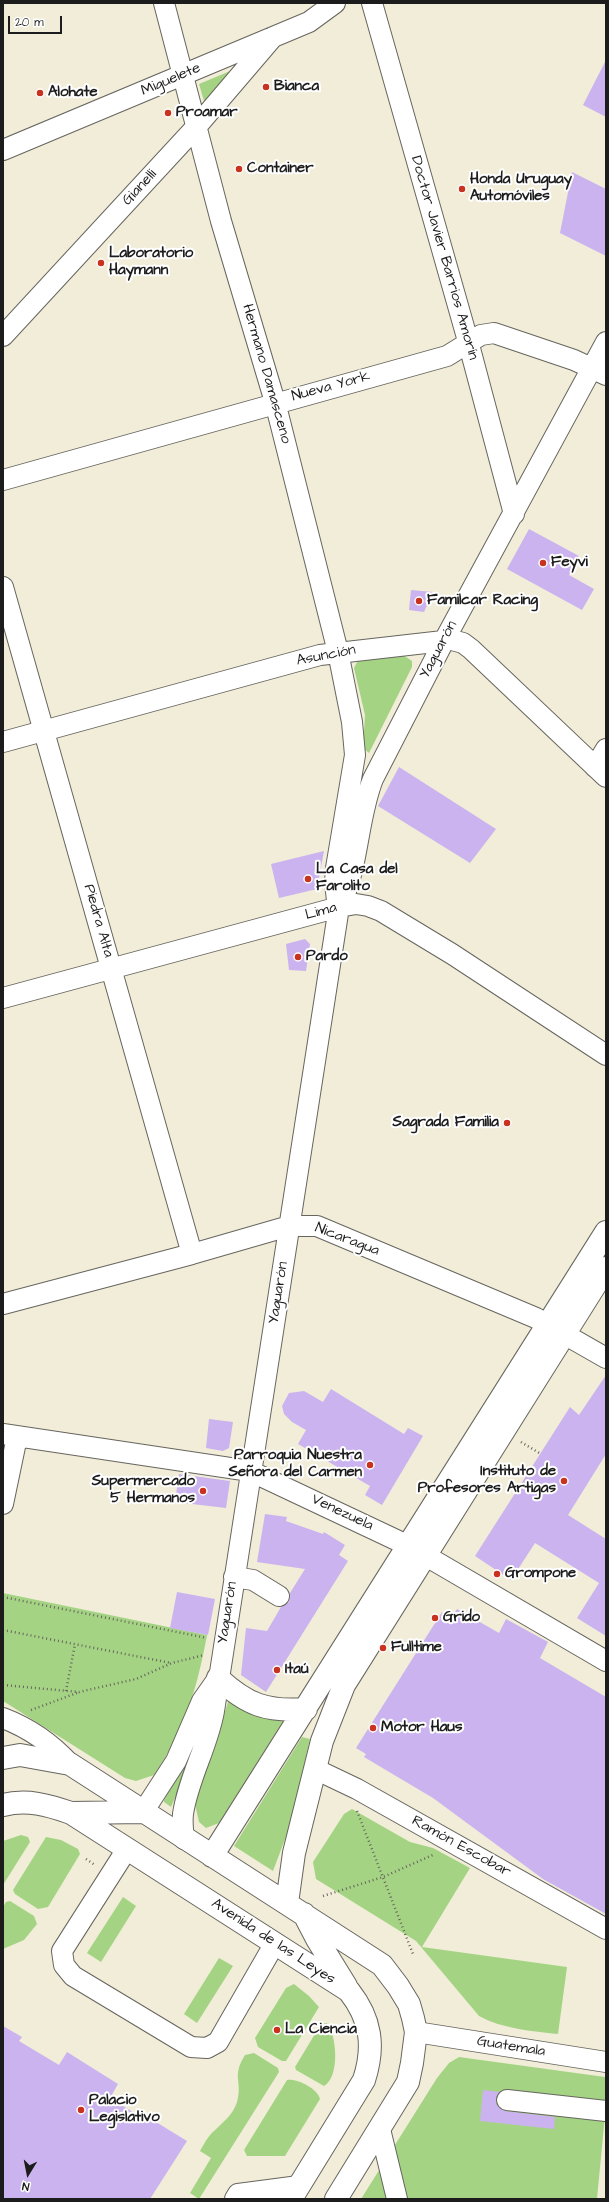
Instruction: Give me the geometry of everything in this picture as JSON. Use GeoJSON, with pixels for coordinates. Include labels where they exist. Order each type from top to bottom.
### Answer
{"type":"FeatureCollection","features":[{"type":"Feature","properties":{"kind":"main road"},"geometry":{"type":"LineString","coordinates":[[212,1856],[306,1709],[418,1550],[504,1432],[606,1232]]}},
{"type":"Feature","properties":{"kind":"main road"},"geometry":{"type":"LineString","coordinates":[[349,1991],[317,1939],[295,1908],[294,1853],[322,1738],[344,1686],[418,1550],[557,1328],[606,1268]]}},
{"type":"Feature","properties":{"kind":"main road"},"geometry":{"type":"LineString","coordinates":[[218,1678],[235,1694],[267,1709],[282,1711],[306,1709]]}},
{"type":"Feature","properties":{"kind":"main road"},"geometry":{"type":"LineString","coordinates":[[3,1758],[20,1755],[70,1764],[382,1965],[409,2004],[416,2032],[415,2050],[408,2082],[336,2199]]}},
{"type":"Feature","properties":{"kind":"main road","name":"Avenida de las Leyes"},"geometry":{"type":"LineString","coordinates":[[3,1805],[16,1802],[32,1802],[71,1813],[349,1991],[361,2006],[369,2031],[369,2065],[358,2092],[295,2193]]}},
{"type":"Feature","properties":{"kind":"main road"},"geometry":{"type":"LineString","coordinates":[[71,1813],[143,1812]]}},
{"type":"Feature","properties":{"kind":"street","name":"Hermano Damasceno"},"geometry":{"type":"LineString","coordinates":[[164,3],[221,221],[275,402],[338,652],[356,747]]}},
{"type":"Feature","properties":{"kind":"street","name":"Miguelete"},"geometry":{"type":"LineString","coordinates":[[3,150],[310,22],[335,3]]}},
{"type":"Feature","properties":{"kind":"street","name":"Doctor Javier Barrios Amorín"},"geometry":{"type":"LineString","coordinates":[[372,3],[468,341],[514,514]]}},
{"type":"Feature","properties":{"kind":"street","name":"Gianelli"},"geometry":{"type":"LineString","coordinates":[[3,336],[197,126],[273,37]]}},
{"type":"Feature","properties":{"kind":"street","name":"Nueva York"},"geometry":{"type":"LineString","coordinates":[[3,480],[275,402],[447,356],[468,341],[481,335],[494,333],[574,360],[599,372]]}},
{"type":"Feature","properties":{"kind":"street","name":"Yaguarón"},"geometry":{"type":"LineString","coordinates":[[184,1838],[183,1815],[186,1800],[211,1727],[339,907],[349,880],[364,803],[370,786],[444,639],[514,514],[599,372],[606,342]]}},
{"type":"Feature","properties":{"kind":"street","name":"Piedra Alta"},"geometry":{"type":"LineString","coordinates":[[3,587],[192,1254]]}},
{"type":"Feature","properties":{"kind":"street","name":"Asunción"},"geometry":{"type":"LineString","coordinates":[[3,742],[320,655],[444,639],[463,643],[471,649],[601,772]]}},
{"type":"Feature","properties":{"kind":"street","name":"Yaguarón"},"geometry":{"type":"LineString","coordinates":[[339,907],[335,894],[336,868],[356,747]]}},
{"type":"Feature","properties":{"kind":"street"},"geometry":{"type":"LineString","coordinates":[[601,772],[606,750]]}},
{"type":"Feature","properties":{"kind":"street","name":"Lima"},"geometry":{"type":"LineString","coordinates":[[3,998],[339,907],[356,904],[368,906],[381,911],[452,954],[606,1055]]}},
{"type":"Feature","properties":{"kind":"street","name":"Nicaragua"},"geometry":{"type":"LineString","coordinates":[[3,1304],[192,1254],[289,1226],[317,1226],[557,1328],[606,1358]]}},
{"type":"Feature","properties":{"kind":"street"},"geometry":{"type":"LineString","coordinates":[[3,1504],[10,1435]]}},
{"type":"Feature","properties":{"kind":"street","name":"Venezuela"},"geometry":{"type":"LineString","coordinates":[[10,1435],[250,1471],[418,1550],[606,1661]]}},
{"type":"Feature","properties":{"kind":"street"},"geometry":{"type":"LineString","coordinates":[[234,1577],[253,1580],[279,1596]]}},
{"type":"Feature","properties":{"kind":"street","name":"Yaguarón"},"geometry":{"type":"LineString","coordinates":[[143,1812],[176,1761],[202,1701],[218,1678]]}},
{"type":"Feature","properties":{"kind":"street"},"geometry":{"type":"LineString","coordinates":[[3,1718],[23,1726],[58,1750],[70,1764]]}},
{"type":"Feature","properties":{"kind":"street","name":"Ramón Escobar"},"geometry":{"type":"LineString","coordinates":[[315,1769],[357,1789],[606,1929]]}},
{"type":"Feature","properties":{"kind":"street"},"geometry":{"type":"LineString","coordinates":[[127,1849],[62,1951],[64,1965],[73,1976],[191,2046],[207,2048],[218,2042],[275,1943]]}},
{"type":"Feature","properties":{"kind":"street","name":"Guatemala"},"geometry":{"type":"LineString","coordinates":[[416,2032],[606,2062]]}},
{"type":"Feature","properties":{"kind":"street"},"geometry":{"type":"LineString","coordinates":[[507,2100],[606,2110]]}},
{"type":"Feature","properties":{"kind":"street"},"geometry":{"type":"LineString","coordinates":[[380,2129],[397,2199]]}},
{"type":"Feature","properties":{"kind":"street","name":"Avenida de las Leyes"},"geometry":{"type":"LineString","coordinates":[[235,2199],[238,2194],[295,2193]]}},
{"type":"Feature","properties":{"kind":"path"},"geometry":{"type":"LineString","coordinates":[[504,1432],[541,1454]]}},
{"type":"Feature","properties":{"kind":"path"},"geometry":{"type":"LineString","coordinates":[[3,1597],[210,1639]]}},
{"type":"Feature","properties":{"kind":"path"},"geometry":{"type":"LineString","coordinates":[[3,1630],[172,1663]]}},
{"type":"Feature","properties":{"kind":"path"},"geometry":{"type":"LineString","coordinates":[[66,1691],[75,1644]]}},
{"type":"Feature","properties":{"kind":"path"},"geometry":{"type":"LineString","coordinates":[[26,1711],[79,1692],[136,1679],[172,1663],[206,1654]]}},
{"type":"Feature","properties":{"kind":"path"},"geometry":{"type":"LineString","coordinates":[[3,1685],[79,1692]]}},
{"type":"Feature","properties":{"kind":"path"},"geometry":{"type":"LineString","coordinates":[[356,1807],[413,1954]]}},
{"type":"Feature","properties":{"kind":"path"},"geometry":{"type":"LineString","coordinates":[[323,1896],[383,1877],[442,1851]]}},
{"type":"Feature","properties":{"kind":"green space"},"geometry":{"type":"Polygon","coordinates":[[[235,69],[204,101],[199,84],[235,69]]]}},
{"type":"Feature","properties":{"kind":"green space"},"geometry":{"type":"Polygon","coordinates":[[[403,655],[412,661],[412,667],[369,753],[363,748],[365,715],[354,668],[358,660],[403,655]]]}},
{"type":"Feature","properties":{"kind":"green space"},"geometry":{"type":"Polygon","coordinates":[[[3,1593],[207,1635],[194,1691],[182,1725],[165,1758],[154,1775],[136,1781],[125,1778],[3,1701],[3,1593]]]}},
{"type":"Feature","properties":{"kind":"green space"},"geometry":{"type":"Polygon","coordinates":[[[229,1699],[285,1718],[219,1823],[206,1828],[199,1822],[195,1804],[229,1699]]]}},
{"type":"Feature","properties":{"kind":"green space"},"geometry":{"type":"Polygon","coordinates":[[[302,1737],[310,1739],[290,1826],[273,1871],[234,1846],[302,1737]]]}},
{"type":"Feature","properties":{"kind":"green space"},"geometry":{"type":"Polygon","coordinates":[[[189,1757],[192,1758],[171,1807],[164,1802],[164,1800],[189,1757]]]}},
{"type":"Feature","properties":{"kind":"green space"},"geometry":{"type":"Polygon","coordinates":[[[352,1809],[410,1842],[433,1848],[470,1868],[422,1947],[567,1967],[558,2034],[507,2027],[479,2016],[416,1941],[316,1879],[313,1862],[344,1814],[352,1809]]]}},
{"type":"Feature","properties":{"kind":"green space"},"geometry":{"type":"Polygon","coordinates":[[[21,1835],[28,1837],[30,1842],[3,1885],[3,1841],[21,1835]]]}},
{"type":"Feature","properties":{"kind":"green space"},"geometry":{"type":"Polygon","coordinates":[[[46,1837],[61,1840],[78,1849],[80,1854],[48,1907],[38,1909],[15,1894],[13,1890],[46,1837]]]}},
{"type":"Feature","properties":{"kind":"green space"},"geometry":{"type":"Polygon","coordinates":[[[123,1897],[136,1906],[101,1962],[87,1953],[123,1897]]]}},
{"type":"Feature","properties":{"kind":"green space"},"geometry":{"type":"Polygon","coordinates":[[[10,1901],[34,1916],[37,1924],[24,1940],[3,1949],[3,1907],[6,1902],[10,1901]]]}},
{"type":"Feature","properties":{"kind":"green space"},"geometry":{"type":"Polygon","coordinates":[[[219,1958],[233,1966],[197,2023],[184,2014],[219,1958]]]}},
{"type":"Feature","properties":{"kind":"green space"},"geometry":{"type":"Polygon","coordinates":[[[294,1984],[309,1996],[319,2007],[286,2061],[282,2061],[258,2047],[255,2038],[286,1988],[294,1984]]]}},
{"type":"Feature","properties":{"kind":"green space"},"geometry":{"type":"Polygon","coordinates":[[[327,2023],[335,2046],[335,2066],[333,2074],[324,2086],[296,2070],[295,2067],[321,2024],[327,2023]]]}},
{"type":"Feature","properties":{"kind":"green space"},"geometry":{"type":"Polygon","coordinates":[[[254,2053],[278,2068],[279,2072],[199,2199],[190,2193],[211,2158],[200,2151],[210,2135],[233,2111],[237,2102],[239,2089],[238,2074],[241,2062],[245,2055],[254,2053]]]}},
{"type":"Feature","properties":{"kind":"green space"},"geometry":{"type":"Polygon","coordinates":[[[459,2057],[605,2077],[606,2105],[597,2199],[361,2199],[437,2078],[449,2063],[459,2057]]]}},
{"type":"Feature","properties":{"kind":"green space"},"geometry":{"type":"Polygon","coordinates":[[[287,2080],[301,2082],[311,2088],[320,2099],[285,2156],[247,2156],[244,2150],[287,2080]]]}},
{"type":"Feature","properties":{"kind":"building"},"geometry":{"type":"Polygon","coordinates":[[[606,60],[606,117],[583,105],[606,60]]]}},
{"type":"Feature","properties":{"kind":"building"},"geometry":{"type":"Polygon","coordinates":[[[572,172],[606,189],[606,256],[560,233],[572,172]]]}},
{"type":"Feature","properties":{"kind":"building","name":"Feyvi"},"geometry":{"type":"Polygon","coordinates":[[[529,529],[579,556],[569,575],[594,589],[582,610],[507,569],[529,529]]]}},
{"type":"Feature","properties":{"kind":"building","name":"Familcar Racing"},"geometry":{"type":"Polygon","coordinates":[[[411,590],[433,592],[424,612],[409,610],[411,590]]]}},
{"type":"Feature","properties":{"kind":"building"},"geometry":{"type":"Polygon","coordinates":[[[399,767],[496,829],[470,863],[378,806],[399,767]]]}},
{"type":"Feature","properties":{"kind":"building"},"geometry":{"type":"Polygon","coordinates":[[[324,851],[317,889],[279,898],[271,864],[324,851]]]}},
{"type":"Feature","properties":{"kind":"building","name":"Pardo"},"geometry":{"type":"Polygon","coordinates":[[[305,939],[310,944],[306,971],[289,970],[286,944],[305,939]]]}},
{"type":"Feature","properties":{"kind":"building","name":"Instituto de Profesores Artigas"},"geometry":{"type":"Polygon","coordinates":[[[606,1375],[606,1454],[568,1515],[606,1539],[606,1636],[577,1618],[599,1583],[535,1543],[511,1580],[475,1556],[570,1407],[579,1415],[606,1375]]]}},
{"type":"Feature","properties":{"kind":"building","name":"Parroquia Nuestra Señora del Carmen"},"geometry":{"type":"Polygon","coordinates":[[[331,1389],[404,1434],[408,1428],[423,1436],[382,1505],[365,1495],[370,1486],[298,1444],[306,1430],[292,1422],[284,1414],[282,1406],[289,1393],[304,1391],[323,1402],[331,1389]]]}},
{"type":"Feature","properties":{"kind":"building"},"geometry":{"type":"Polygon","coordinates":[[[209,1419],[233,1422],[229,1448],[223,1451],[206,1448],[209,1419]]]}},
{"type":"Feature","properties":{"kind":"building","name":"Supermercado 5 Hermanos"},"geometry":{"type":"Polygon","coordinates":[[[179,1474],[230,1481],[226,1508],[175,1502],[179,1474]]]}},
{"type":"Feature","properties":{"kind":"building"},"geometry":{"type":"Polygon","coordinates":[[[265,1514],[287,1517],[286,1521],[323,1534],[324,1532],[345,1545],[339,1555],[348,1561],[266,1692],[241,1675],[246,1628],[267,1631],[281,1607],[289,1602],[290,1593],[305,1569],[257,1562],[265,1514]]]}},
{"type":"Feature","properties":{"kind":"building"},"geometry":{"type":"Polygon","coordinates":[[[177,1592],[215,1599],[208,1635],[170,1628],[177,1592]]]}},
{"type":"Feature","properties":{"kind":"building"},"geometry":{"type":"Polygon","coordinates":[[[457,1609],[499,1633],[506,1619],[548,1642],[540,1658],[606,1697],[606,1914],[543,1879],[433,1798],[364,1757],[366,1754],[356,1748],[442,1612],[452,1617],[457,1609]]]}},
{"type":"Feature","properties":{"kind":"building","name":"Palacio Legislativo"},"geometry":{"type":"Polygon","coordinates":[[[3,2026],[22,2037],[19,2041],[59,2065],[67,2052],[118,2084],[110,2098],[149,2122],[151,2119],[187,2141],[150,2199],[3,2199],[3,2026]]]}},
{"type":"Feature","properties":{"kind":"building"},"geometry":{"type":"Polygon","coordinates":[[[483,2090],[500,2092],[496,2098],[496,2104],[505,2111],[555,2117],[554,2129],[480,2121],[483,2090]]]}},
{"type":"Feature","properties":{"kind":"place","name":"Bianca"},"geometry":{"type":"Point","coordinates":[266,87]}},
{"type":"Feature","properties":{"kind":"place","name":"Alohate"},"geometry":{"type":"Point","coordinates":[40,93]}},
{"type":"Feature","properties":{"kind":"place","name":"Proamar"},"geometry":{"type":"Point","coordinates":[168,113]}},
{"type":"Feature","properties":{"kind":"place","name":"Container"},"geometry":{"type":"Point","coordinates":[239,169]}},
{"type":"Feature","properties":{"kind":"place","name":"Honda Uruguay Automóviles"},"geometry":{"type":"Point","coordinates":[462,189]}},
{"type":"Feature","properties":{"kind":"place","name":"Laboratorio Haymann"},"geometry":{"type":"Point","coordinates":[101,263]}},
{"type":"Feature","properties":{"kind":"place","name":"Feyvi"},"geometry":{"type":"Point","coordinates":[543,563]}},
{"type":"Feature","properties":{"kind":"place","name":"Familcar Racing"},"geometry":{"type":"Point","coordinates":[419,601]}},
{"type":"Feature","properties":{"kind":"place","name":"La Casa del Farolito"},"geometry":{"type":"Point","coordinates":[308,879]}},
{"type":"Feature","properties":{"kind":"place","name":"Pardo"},"geometry":{"type":"Point","coordinates":[298,957]}},
{"type":"Feature","properties":{"kind":"place","name":"Sagrada Familia"},"geometry":{"type":"Point","coordinates":[507,1123]}},
{"type":"Feature","properties":{"kind":"place","name":"Parroquia Nuestra Señora del Carmen"},"geometry":{"type":"Point","coordinates":[370,1465]}},
{"type":"Feature","properties":{"kind":"place","name":"Instituto de Profesores Artigas"},"geometry":{"type":"Point","coordinates":[564,1481]}},
{"type":"Feature","properties":{"kind":"place","name":"Supermercado 5 Hermanos"},"geometry":{"type":"Point","coordinates":[203,1491]}},
{"type":"Feature","properties":{"kind":"place","name":"Grompone"},"geometry":{"type":"Point","coordinates":[497,1574]}},
{"type":"Feature","properties":{"kind":"place","name":"Grido"},"geometry":{"type":"Point","coordinates":[435,1618]}},
{"type":"Feature","properties":{"kind":"place","name":"Fulltime"},"geometry":{"type":"Point","coordinates":[383,1648]}},
{"type":"Feature","properties":{"kind":"place","name":"Itaú"},"geometry":{"type":"Point","coordinates":[277,1670]}},
{"type":"Feature","properties":{"kind":"place","name":"Motor Haus"},"geometry":{"type":"Point","coordinates":[373,1728]}},
{"type":"Feature","properties":{"kind":"place","name":"La Ciencia"},"geometry":{"type":"Point","coordinates":[277,2030]}},
{"type":"Feature","properties":{"kind":"place","name":"Palacio Legislativo"},"geometry":{"type":"Point","coordinates":[81,2110]}}]}
